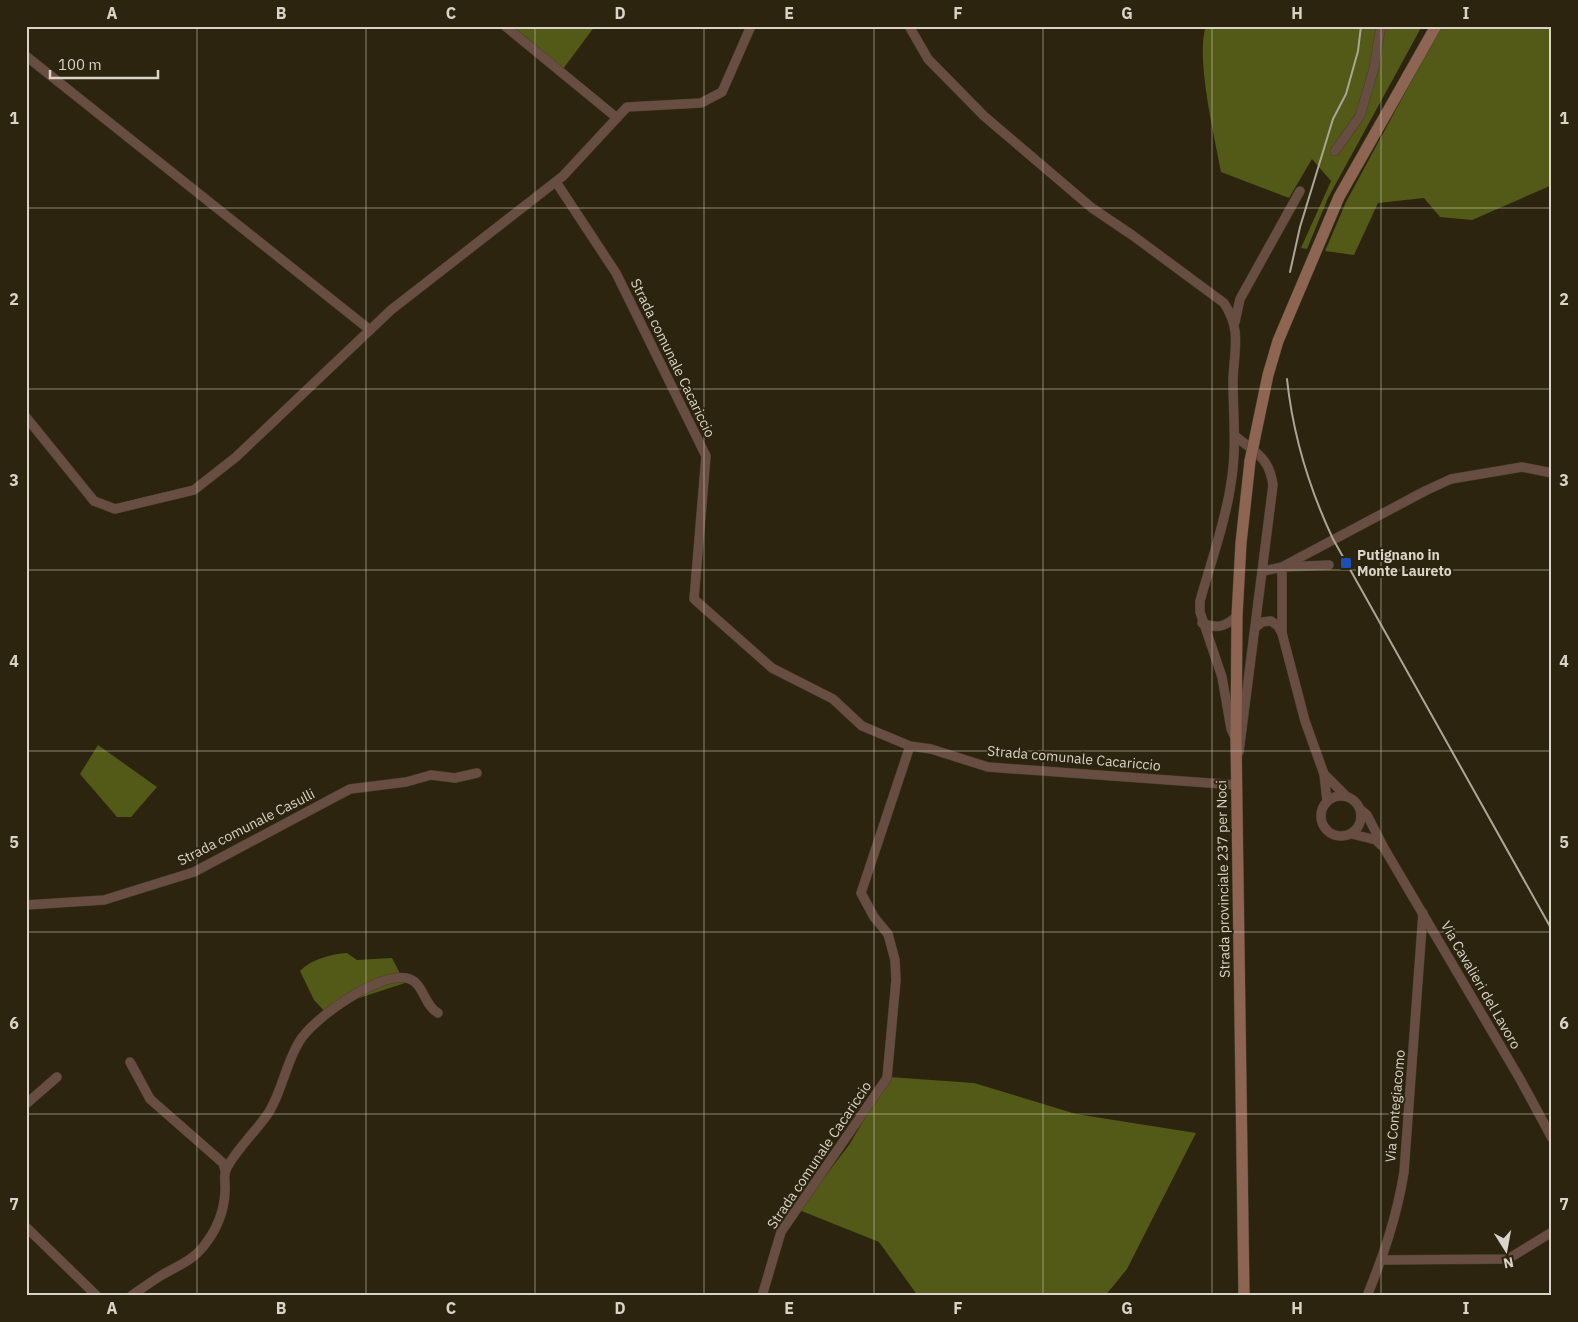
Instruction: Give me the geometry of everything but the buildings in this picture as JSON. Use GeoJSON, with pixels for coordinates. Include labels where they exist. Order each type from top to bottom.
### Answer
{"type":"FeatureCollection","features":[{"type":"Feature","properties":{"kind":"main road","name":"Strada provinciale 237 per Noci"},"geometry":{"type":"LineString","coordinates":[[1244,1296],[1236,739],[1237,616],[1241,543],[1250,462],[1268,375],[1278,341],[1339,197],[1436,26]]}},
{"type":"Feature","properties":{"kind":"street"},"geometry":{"type":"LineString","coordinates":[[505,26],[617,118]]}},
{"type":"Feature","properties":{"kind":"street"},"geometry":{"type":"LineString","coordinates":[[26,417],[94,501],[115,508],[194,490],[236,457],[391,310],[556,182],[627,107],[701,103],[722,92],[750,26]]}},
{"type":"Feature","properties":{"kind":"street"},"geometry":{"type":"LineString","coordinates":[[909,26],[928,59],[984,116],[1092,208],[1132,234],[1224,303],[1234,322],[1236,329],[1233,379],[1235,436],[1231,484],[1200,602],[1202,623],[1222,678],[1231,729],[1236,739]]}},
{"type":"Feature","properties":{"kind":"street"},"geometry":{"type":"LineString","coordinates":[[1335,151],[1360,116],[1374,68],[1380,26]]}},
{"type":"Feature","properties":{"kind":"street"},"geometry":{"type":"LineString","coordinates":[[26,56],[370,330]]}},
{"type":"Feature","properties":{"kind":"street","name":"Strada comunale Cacariccio"},"geometry":{"type":"LineString","coordinates":[[556,182],[616,273],[706,456],[694,599],[772,668],[833,699],[862,726],[910,746],[931,749],[988,767],[1237,785]]}},
{"type":"Feature","properties":{"kind":"street"},"geometry":{"type":"LineString","coordinates":[[1234,322],[1240,299],[1300,191]]}},
{"type":"Feature","properties":{"kind":"street"},"geometry":{"type":"LineString","coordinates":[[1235,436],[1264,460],[1271,469],[1273,485],[1264,570],[1242,738],[1237,760]]}},
{"type":"Feature","properties":{"kind":"street"},"geometry":{"type":"LineString","coordinates":[[1282,567],[1451,479],[1522,467],[1552,473]]}},
{"type":"Feature","properties":{"kind":"street"},"geometry":{"type":"LineString","coordinates":[[1264,570],[1329,564]]}},
{"type":"Feature","properties":{"kind":"street"},"geometry":{"type":"LineString","coordinates":[[1282,567],[1282,633],[1305,721],[1324,774],[1327,802],[1321,813],[1323,826],[1327,832],[1339,837],[1352,834],[1376,840],[1384,848]]}},
{"type":"Feature","properties":{"kind":"street"},"geometry":{"type":"LineString","coordinates":[[1202,623],[1219,627],[1228,624],[1237,616]]}},
{"type":"Feature","properties":{"kind":"street"},"geometry":{"type":"LineString","coordinates":[[1256,626],[1262,622],[1271,621],[1278,626],[1282,633]]}},
{"type":"Feature","properties":{"kind":"street","name":"Strada comunale Cacariccio"},"geometry":{"type":"LineString","coordinates":[[762,1296],[780,1232],[887,1078],[896,980],[896,960],[888,934],[874,917],[861,892],[910,746]]}},
{"type":"Feature","properties":{"kind":"street","name":"Strada comunale Casulli"},"geometry":{"type":"LineString","coordinates":[[26,905],[104,900],[194,872],[350,789],[406,782],[431,775],[455,778],[477,773]]}},
{"type":"Feature","properties":{"kind":"street","name":"Via Cavalieri del Lavoro"},"geometry":{"type":"LineString","coordinates":[[1324,774],[1346,796],[1358,804],[1367,815],[1384,848],[1520,1079],[1552,1138]]}},
{"type":"Feature","properties":{"kind":"street"},"geometry":{"type":"LineString","coordinates":[[1327,802],[1339,796],[1346,796]]}},
{"type":"Feature","properties":{"kind":"street"},"geometry":{"type":"LineString","coordinates":[[1352,834],[1361,823],[1361,810]]}},
{"type":"Feature","properties":{"kind":"street","name":"Via Contegiacomo"},"geometry":{"type":"LineString","coordinates":[[1367,1296],[1398,1209],[1404,1172],[1423,913]]}},
{"type":"Feature","properties":{"kind":"street"},"geometry":{"type":"LineString","coordinates":[[226,1170],[270,1110],[298,1042],[312,1026],[338,1005],[365,989],[389,980],[406,978],[417,982],[431,1010],[438,1013]]}},
{"type":"Feature","properties":{"kind":"street"},"geometry":{"type":"LineString","coordinates":[[130,1062],[150,1100],[223,1163],[226,1170],[226,1193],[220,1223],[202,1249],[182,1266],[163,1274],[131,1296]]}},
{"type":"Feature","properties":{"kind":"street"},"geometry":{"type":"LineString","coordinates":[[26,1104],[57,1077]]}},
{"type":"Feature","properties":{"kind":"street"},"geometry":{"type":"LineString","coordinates":[[26,1227],[86,1283],[97,1296]]}},
{"type":"Feature","properties":{"kind":"street"},"geometry":{"type":"LineString","coordinates":[[1381,1260],[1508,1259],[1552,1232]]}},
{"type":"Feature","properties":{"kind":"green space"},"geometry":{"type":"Polygon","coordinates":[[[511,26],[595,26],[563,69],[511,26]]]}},
{"type":"Feature","properties":{"kind":"green space"},"geometry":{"type":"Polygon","coordinates":[[[1206,26],[1422,26],[1328,198],[1307,249],[1301,248],[1331,181],[1312,159],[1289,198],[1221,172],[1204,77],[1203,40],[1206,26]]]}},
{"type":"Feature","properties":{"kind":"green space"},"geometry":{"type":"Polygon","coordinates":[[[1441,26],[1552,26],[1552,185],[1472,220],[1440,217],[1424,198],[1378,203],[1354,255],[1325,251],[1346,202],[1441,26]]]}},
{"type":"Feature","properties":{"kind":"green space"},"geometry":{"type":"Polygon","coordinates":[[[98,745],[157,787],[131,817],[117,817],[80,774],[98,745]]]}},
{"type":"Feature","properties":{"kind":"green space"},"geometry":{"type":"Polygon","coordinates":[[[347,953],[357,960],[392,958],[405,983],[353,1000],[328,1015],[314,1000],[300,971],[310,963],[322,958],[347,953]]]}},
{"type":"Feature","properties":{"kind":"green space"},"geometry":{"type":"Polygon","coordinates":[[[889,1077],[974,1083],[1076,1114],[1196,1133],[1127,1269],[1105,1296],[918,1296],[879,1242],[799,1210],[849,1145],[889,1077]]]}},
{"type":"Feature","properties":{"kind":"railway"},"geometry":{"type":"LineString","coordinates":[[1290,272],[1300,227],[1333,119],[1346,94],[1358,51],[1361,26]]}},
{"type":"Feature","properties":{"kind":"railway"},"geometry":{"type":"LineString","coordinates":[[1287,379],[1293,421],[1303,461],[1309,481],[1333,539],[1552,930]]}},
{"type":"Feature","properties":{"kind":"place","name":"Putignano in Monte Laureto"},"geometry":{"type":"Point","coordinates":[1346,563]}}]}
